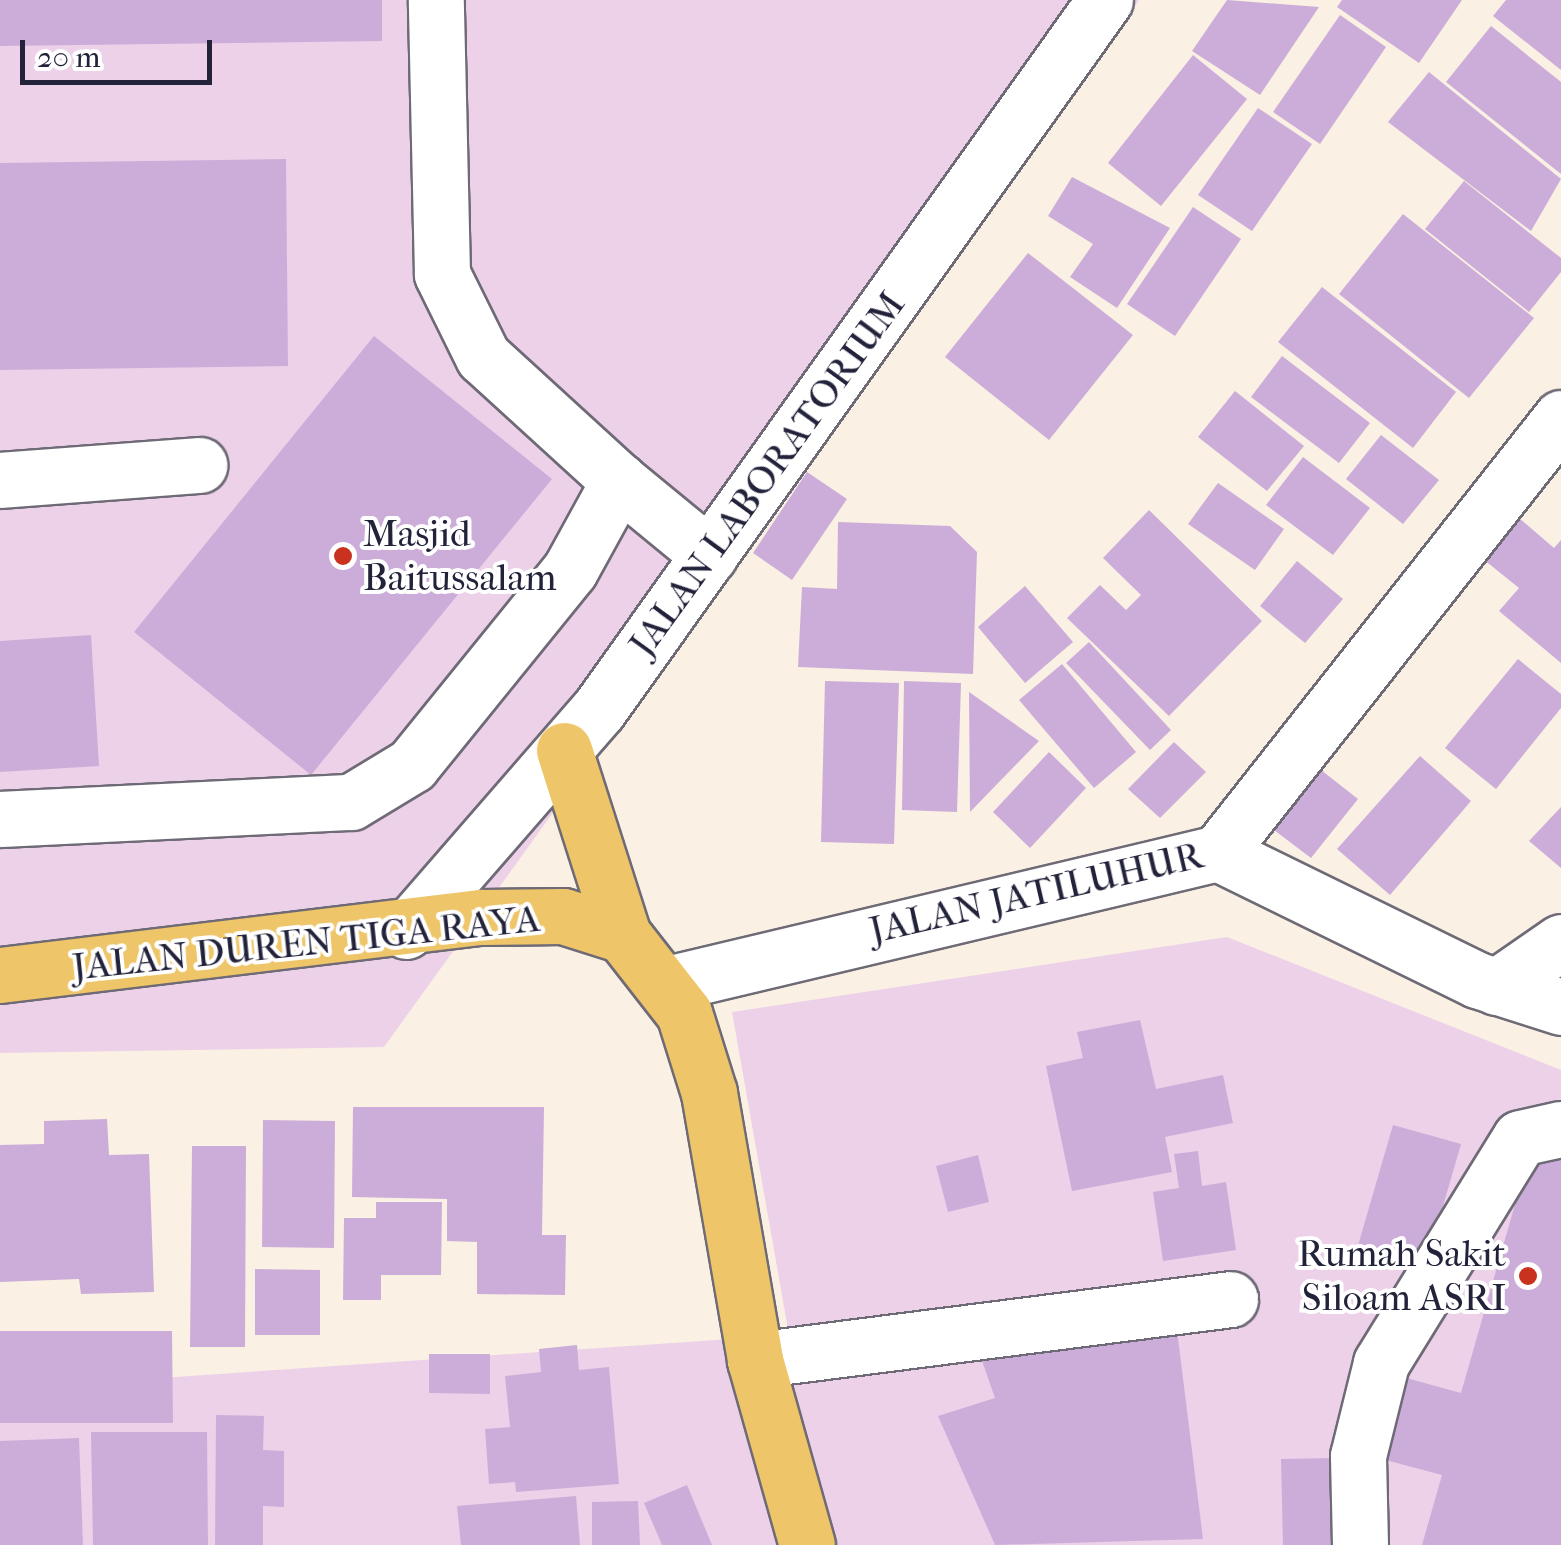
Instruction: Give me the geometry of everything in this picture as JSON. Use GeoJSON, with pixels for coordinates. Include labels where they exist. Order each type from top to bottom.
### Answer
{"type":"FeatureCollection","features":[{"type":"Feature","properties":{"kind":"main road"},"geometry":{"type":"LineString","coordinates":[[564,750],[623,935],[667,984],[709,1093],[755,1360],[808,1545]]}},
{"type":"Feature","properties":{"kind":"main road","name":"JALAN DUREN TIGA RAYA"},"geometry":{"type":"LineString","coordinates":[[0,976],[562,916],[623,935]]}},
{"type":"Feature","properties":{"kind":"street"},"geometry":{"type":"LineString","coordinates":[[436,0],[442,274],[483,357],[619,481],[710,555]]}},
{"type":"Feature","properties":{"kind":"street","name":"JALAN LABORATORIUM"},"geometry":{"type":"LineString","coordinates":[[406,931],[564,750],[710,555],[1105,0]]}},
{"type":"Feature","properties":{"kind":"street","name":"JALAN JATILUHUR"},"geometry":{"type":"LineString","coordinates":[[667,984],[1218,853],[1561,418]]}},
{"type":"Feature","properties":{"kind":"street"},"geometry":{"type":"LineString","coordinates":[[0,480],[199,465]]}},
{"type":"Feature","properties":{"kind":"street"},"geometry":{"type":"LineString","coordinates":[[0,819],[351,802],[412,765],[570,570],[619,481]]}},
{"type":"Feature","properties":{"kind":"street"},"geometry":{"type":"LineString","coordinates":[[1218,853],[1496,987],[1561,1008]]}},
{"type":"Feature","properties":{"kind":"street"},"geometry":{"type":"LineString","coordinates":[[1496,987],[1561,942]]}},
{"type":"Feature","properties":{"kind":"street"},"geometry":{"type":"LineString","coordinates":[[1360,1545],[1358,1456],[1381,1362],[1520,1138],[1561,1129]]}},
{"type":"Feature","properties":{"kind":"street"},"geometry":{"type":"LineString","coordinates":[[755,1360],[1230,1300]]}},
{"type":"Feature","properties":{"kind":"shaded area"},"geometry":{"type":"Polygon","coordinates":[[[0,0],[1139,0],[384,1047],[0,1053],[0,0]]]}},
{"type":"Feature","properties":{"kind":"shaded area"},"geometry":{"type":"Polygon","coordinates":[[[1227,937],[1561,1070],[1561,1545],[0,1545],[0,1389],[789,1335],[732,1012],[1227,937]]]}},
{"type":"Feature","properties":{"kind":"building"},"geometry":{"type":"Polygon","coordinates":[[[0,0],[382,0],[382,41],[0,46],[0,0]]]}},
{"type":"Feature","properties":{"kind":"building"},"geometry":{"type":"Polygon","coordinates":[[[1227,0],[1319,7],[1260,95],[1192,51],[1227,0]]]}},
{"type":"Feature","properties":{"kind":"building"},"geometry":{"type":"Polygon","coordinates":[[[1342,0],[1462,0],[1419,63],[1337,7],[1342,0]]]}},
{"type":"Feature","properties":{"kind":"building"},"geometry":{"type":"Polygon","coordinates":[[[1506,0],[1561,0],[1561,70],[1493,16],[1506,0]]]}},
{"type":"Feature","properties":{"kind":"building"},"geometry":{"type":"Polygon","coordinates":[[[1340,15],[1386,47],[1320,144],[1273,112],[1340,15]]]}},
{"type":"Feature","properties":{"kind":"building"},"geometry":{"type":"Polygon","coordinates":[[[1491,26],[1561,82],[1561,174],[1446,82],[1491,26]]]}},
{"type":"Feature","properties":{"kind":"building"},"geometry":{"type":"Polygon","coordinates":[[[1193,55],[1247,99],[1161,206],[1108,163],[1193,55]]]}},
{"type":"Feature","properties":{"kind":"building"},"geometry":{"type":"Polygon","coordinates":[[[1429,72],[1561,179],[1531,231],[1388,122],[1429,72]]]}},
{"type":"Feature","properties":{"kind":"building"},"geometry":{"type":"Polygon","coordinates":[[[1258,108],[1312,144],[1252,231],[1198,195],[1258,108]]]}},
{"type":"Feature","properties":{"kind":"building"},"geometry":{"type":"Polygon","coordinates":[[[286,159],[288,366],[0,370],[0,163],[286,159]]]}},
{"type":"Feature","properties":{"kind":"building"},"geometry":{"type":"Polygon","coordinates":[[[1072,177],[1170,228],[1117,308],[1070,277],[1093,244],[1048,216],[1072,177]]]}},
{"type":"Feature","properties":{"kind":"building"},"geometry":{"type":"Polygon","coordinates":[[[1464,181],[1561,258],[1561,272],[1529,312],[1425,229],[1464,181]]]}},
{"type":"Feature","properties":{"kind":"building"},"geometry":{"type":"Polygon","coordinates":[[[1193,207],[1241,239],[1175,336],[1127,304],[1193,207]]]}},
{"type":"Feature","properties":{"kind":"building"},"geometry":{"type":"Polygon","coordinates":[[[1403,214],[1534,318],[1469,398],[1339,294],[1403,214]]]}},
{"type":"Feature","properties":{"kind":"building"},"geometry":{"type":"Polygon","coordinates":[[[1028,253],[1133,335],[1049,440],[945,357],[1028,253]]]}},
{"type":"Feature","properties":{"kind":"building"},"geometry":{"type":"Polygon","coordinates":[[[1322,287],[1456,392],[1413,448],[1278,342],[1322,287]]]}},
{"type":"Feature","properties":{"kind":"building","name":"Masjid Baitussalam"},"geometry":{"type":"Polygon","coordinates":[[[374,336],[552,479],[311,775],[134,632],[374,336]]]}},
{"type":"Feature","properties":{"kind":"building"},"geometry":{"type":"Polygon","coordinates":[[[1282,356],[1370,423],[1339,463],[1251,397],[1282,356]]]}},
{"type":"Feature","properties":{"kind":"building"},"geometry":{"type":"Polygon","coordinates":[[[1235,391],[1304,446],[1267,491],[1198,437],[1235,391]]]}},
{"type":"Feature","properties":{"kind":"building"},"geometry":{"type":"Polygon","coordinates":[[[1381,435],[1439,480],[1403,524],[1346,479],[1381,435]]]}},
{"type":"Feature","properties":{"kind":"building"},"geometry":{"type":"Polygon","coordinates":[[[1303,457],[1370,508],[1333,555],[1266,505],[1303,457]]]}},
{"type":"Feature","properties":{"kind":"building"},"geometry":{"type":"Polygon","coordinates":[[[807,472],[847,499],[792,580],[753,553],[807,472]]]}},
{"type":"Feature","properties":{"kind":"building"},"geometry":{"type":"Polygon","coordinates":[[[1218,483],[1284,529],[1255,570],[1188,524],[1218,483]]]}},
{"type":"Feature","properties":{"kind":"building"},"geometry":{"type":"Polygon","coordinates":[[[1149,510],[1262,621],[1169,716],[1067,618],[1100,585],[1126,610],[1141,595],[1103,558],[1149,510]]]}},
{"type":"Feature","properties":{"kind":"building"},"geometry":{"type":"Polygon","coordinates":[[[1518,517],[1554,548],[1561,540],[1561,663],[1499,611],[1519,588],[1483,559],[1518,517]]]}},
{"type":"Feature","properties":{"kind":"building"},"geometry":{"type":"Polygon","coordinates":[[[838,522],[950,526],[977,552],[973,674],[798,667],[802,587],[837,589],[838,522]]]}},
{"type":"Feature","properties":{"kind":"building"},"geometry":{"type":"Polygon","coordinates":[[[1297,561],[1343,599],[1305,643],[1260,606],[1297,561]]]}},
{"type":"Feature","properties":{"kind":"building"},"geometry":{"type":"Polygon","coordinates":[[[1025,586],[1073,642],[1025,683],[978,627],[1025,586]]]}},
{"type":"Feature","properties":{"kind":"building"},"geometry":{"type":"Polygon","coordinates":[[[91,635],[99,766],[0,772],[0,641],[91,635]]]}},
{"type":"Feature","properties":{"kind":"building"},"geometry":{"type":"Polygon","coordinates":[[[1089,642],[1171,730],[1150,750],[1066,663],[1089,642]]]}},
{"type":"Feature","properties":{"kind":"building"},"geometry":{"type":"Polygon","coordinates":[[[1518,659],[1561,694],[1561,708],[1496,789],[1445,748],[1518,659]]]}},
{"type":"Feature","properties":{"kind":"building"},"geometry":{"type":"Polygon","coordinates":[[[1062,664],[1136,752],[1094,788],[1019,700],[1062,664]]]}},
{"type":"Feature","properties":{"kind":"building"},"geometry":{"type":"Polygon","coordinates":[[[825,681],[899,683],[894,844],[821,842],[825,681]]]}},
{"type":"Feature","properties":{"kind":"building"},"geometry":{"type":"Polygon","coordinates":[[[904,681],[961,683],[957,812],[902,810],[904,681]]]}},
{"type":"Feature","properties":{"kind":"building"},"geometry":{"type":"Polygon","coordinates":[[[969,692],[1039,741],[970,812],[969,692]]]}},
{"type":"Feature","properties":{"kind":"building"},"geometry":{"type":"Polygon","coordinates":[[[1174,742],[1206,772],[1160,818],[1128,789],[1174,742]]]}},
{"type":"Feature","properties":{"kind":"building"},"geometry":{"type":"Polygon","coordinates":[[[1049,752],[1086,788],[1030,848],[993,812],[1049,752]]]}},
{"type":"Feature","properties":{"kind":"building"},"geometry":{"type":"Polygon","coordinates":[[[1420,756],[1471,801],[1390,895],[1337,849],[1420,756]]]}},
{"type":"Feature","properties":{"kind":"building"},"geometry":{"type":"Polygon","coordinates":[[[1321,770],[1358,799],[1311,858],[1274,830],[1321,770]]]}},
{"type":"Feature","properties":{"kind":"building"},"geometry":{"type":"Polygon","coordinates":[[[1561,807],[1561,868],[1529,841],[1561,807]]]}},
{"type":"Feature","properties":{"kind":"building"},"geometry":{"type":"Polygon","coordinates":[[[1140,1020],[1156,1089],[1223,1075],[1233,1123],[1165,1137],[1172,1172],[1072,1191],[1046,1066],[1083,1058],[1077,1032],[1140,1020]]]}},
{"type":"Feature","properties":{"kind":"building"},"geometry":{"type":"Polygon","coordinates":[[[353,1107],[544,1107],[542,1235],[566,1235],[565,1295],[477,1294],[477,1242],[447,1241],[447,1199],[352,1197],[353,1107]]]}},
{"type":"Feature","properties":{"kind":"building"},"geometry":{"type":"Polygon","coordinates":[[[107,1119],[109,1155],[149,1154],[154,1292],[81,1294],[79,1279],[0,1282],[0,1145],[44,1144],[44,1121],[107,1119]]]}},
{"type":"Feature","properties":{"kind":"building"},"geometry":{"type":"Polygon","coordinates":[[[263,1120],[335,1121],[334,1248],[262,1247],[263,1120]]]}},
{"type":"Feature","properties":{"kind":"building"},"geometry":{"type":"Polygon","coordinates":[[[1393,1125],[1461,1144],[1425,1268],[1357,1249],[1393,1125]]]}},
{"type":"Feature","properties":{"kind":"building"},"geometry":{"type":"Polygon","coordinates":[[[192,1146],[246,1146],[245,1347],[190,1347],[192,1146]]]}},
{"type":"Feature","properties":{"kind":"building","name":"Rumah Sakit Siloam ASRI"},"geometry":{"type":"Polygon","coordinates":[[[1539,1149],[1561,1155],[1561,1545],[1422,1545],[1442,1475],[1378,1458],[1399,1376],[1461,1393],[1524,1173],[1539,1149]]]}},
{"type":"Feature","properties":{"kind":"building"},"geometry":{"type":"Polygon","coordinates":[[[1198,1151],[1202,1186],[1226,1182],[1236,1250],[1163,1261],[1153,1192],[1179,1188],[1174,1154],[1198,1151]]]}},
{"type":"Feature","properties":{"kind":"building"},"geometry":{"type":"Polygon","coordinates":[[[978,1155],[989,1202],[948,1212],[936,1166],[978,1155]]]}},
{"type":"Feature","properties":{"kind":"building"},"geometry":{"type":"Polygon","coordinates":[[[376,1202],[442,1202],[441,1275],[381,1275],[381,1300],[343,1300],[344,1218],[376,1218],[376,1202]]]}},
{"type":"Feature","properties":{"kind":"building"},"geometry":{"type":"Polygon","coordinates":[[[255,1269],[320,1270],[320,1335],[255,1335],[255,1269]]]}},
{"type":"Feature","properties":{"kind":"building"},"geometry":{"type":"Polygon","coordinates":[[[1175,1314],[1203,1539],[995,1545],[938,1416],[995,1398],[974,1338],[1175,1314]]]}},
{"type":"Feature","properties":{"kind":"building"},"geometry":{"type":"Polygon","coordinates":[[[0,1331],[172,1331],[173,1423],[0,1423],[0,1331]]]}},
{"type":"Feature","properties":{"kind":"building"},"geometry":{"type":"Polygon","coordinates":[[[577,1345],[579,1370],[609,1367],[619,1484],[516,1492],[515,1482],[489,1484],[485,1429],[510,1427],[505,1376],[541,1372],[539,1349],[577,1345]]]}},
{"type":"Feature","properties":{"kind":"building"},"geometry":{"type":"Polygon","coordinates":[[[429,1354],[490,1354],[490,1394],[429,1393],[429,1354]]]}},
{"type":"Feature","properties":{"kind":"building"},"geometry":{"type":"Polygon","coordinates":[[[216,1415],[264,1416],[263,1450],[284,1451],[284,1507],[263,1506],[263,1545],[215,1545],[216,1415]]]}},
{"type":"Feature","properties":{"kind":"building"},"geometry":{"type":"Polygon","coordinates":[[[91,1432],[207,1432],[208,1545],[93,1545],[91,1432]]]}},
{"type":"Feature","properties":{"kind":"building"},"geometry":{"type":"Polygon","coordinates":[[[79,1438],[83,1545],[0,1545],[0,1441],[79,1438]]]}},
{"type":"Feature","properties":{"kind":"building"},"geometry":{"type":"Polygon","coordinates":[[[1337,1458],[1338,1545],[1283,1545],[1281,1459],[1337,1458]]]}},
{"type":"Feature","properties":{"kind":"building"},"geometry":{"type":"Polygon","coordinates":[[[687,1485],[712,1545],[662,1545],[644,1503],[687,1485]]]}},
{"type":"Feature","properties":{"kind":"building"},"geometry":{"type":"Polygon","coordinates":[[[576,1496],[580,1545],[461,1545],[457,1506],[576,1496]]]}},
{"type":"Feature","properties":{"kind":"building"},"geometry":{"type":"Polygon","coordinates":[[[638,1501],[640,1545],[592,1545],[592,1502],[638,1501]]]}},
{"type":"Feature","properties":{"kind":"place","name":"Masjid Baitussalam"},"geometry":{"type":"Point","coordinates":[343,556]}},
{"type":"Feature","properties":{"kind":"place","name":"Rumah Sakit Siloam ASRI"},"geometry":{"type":"Point","coordinates":[1528,1276]}}]}
